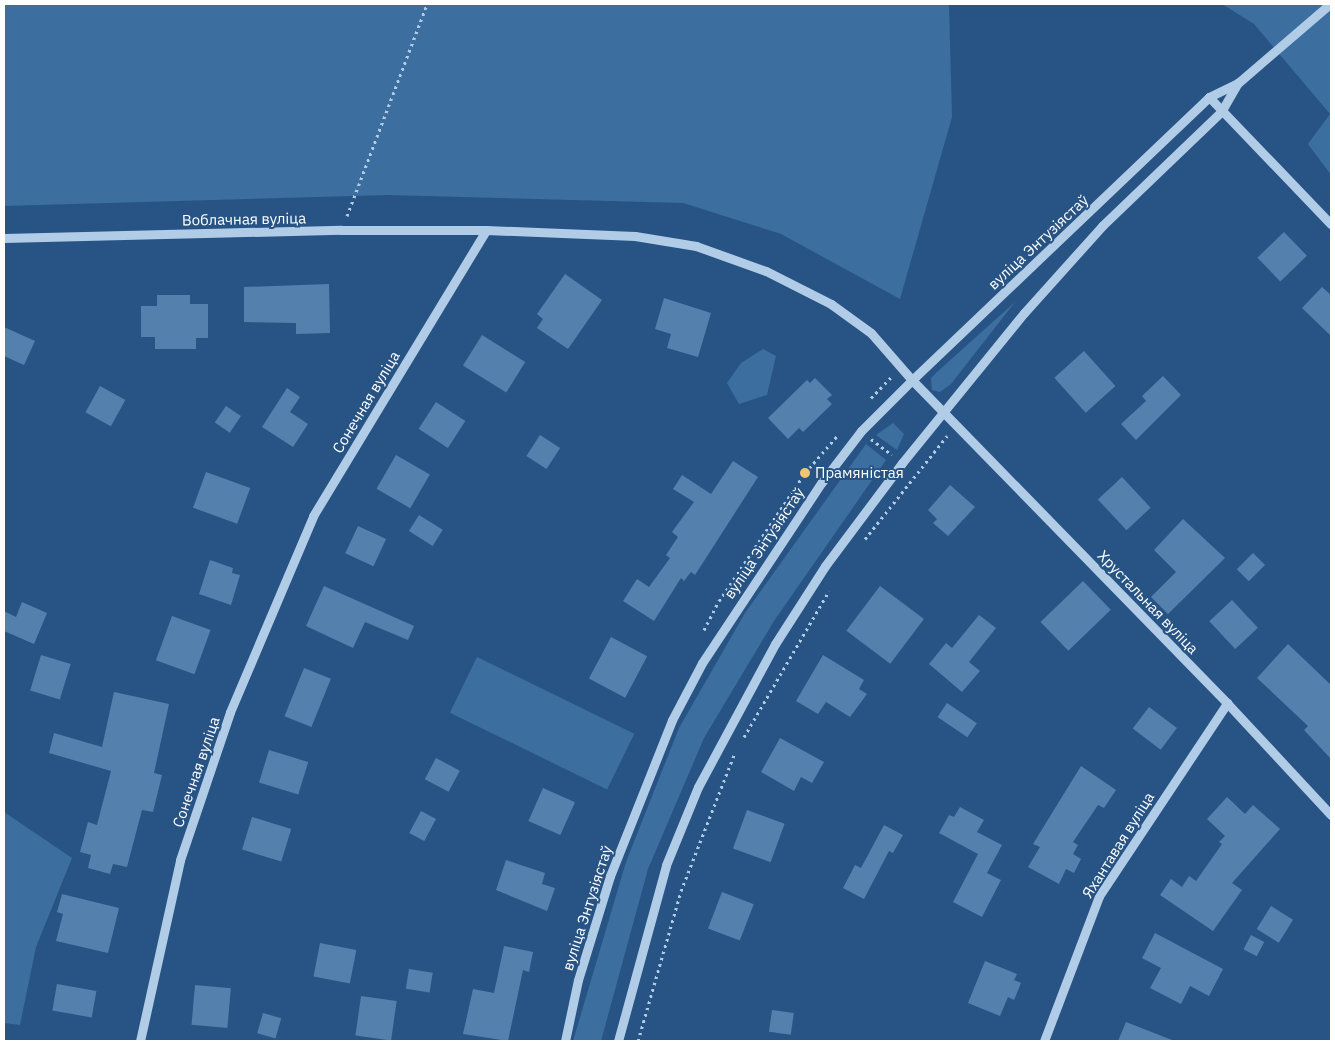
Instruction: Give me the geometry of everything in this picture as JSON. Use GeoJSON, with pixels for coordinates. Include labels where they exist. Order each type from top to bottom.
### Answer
{"type":"FeatureCollection","features":[{"type":"Feature","properties":{"kind":"street"},"geometry":{"type":"LineString","coordinates":[[618,1041],[666,865],[698,787],[775,644],[825,566],[942,412],[1024,313],[1102,226],[1221,112],[1238,83],[1330,4]]}},
{"type":"Feature","properties":{"kind":"street","name":"вуліца Энтузіястаў"},"geometry":{"type":"LineString","coordinates":[[565,1041],[578,980],[610,876],[672,720],[740,604],[822,482],[861,431],[912,380],[1209,97],[1238,83]]}},
{"type":"Feature","properties":{"kind":"street"},"geometry":{"type":"LineString","coordinates":[[1209,97],[1221,112],[1331,224]]}},
{"type":"Feature","properties":{"kind":"street","name":"Воблачная вуліца"},"geometry":{"type":"LineString","coordinates":[[4,238],[341,230],[486,230]]}},
{"type":"Feature","properties":{"kind":"street"},"geometry":{"type":"LineString","coordinates":[[486,230],[635,236],[696,246],[766,271],[831,304],[871,333],[912,380]]}},
{"type":"Feature","properties":{"kind":"street","name":"Сонечная вуліца"},"geometry":{"type":"LineString","coordinates":[[140,1041],[180,860],[230,712],[313,516],[486,230]]}},
{"type":"Feature","properties":{"kind":"street","name":"Хрустальная вуліца"},"geometry":{"type":"LineString","coordinates":[[912,380],[1227,703],[1331,815]]}},
{"type":"Feature","properties":{"kind":"street","name":"Яхантавая вуліца"},"geometry":{"type":"LineString","coordinates":[[1044,1041],[1099,896],[1227,703]]}},
{"type":"Feature","properties":{"kind":"path"},"geometry":{"type":"LineString","coordinates":[[341,230],[363,181],[427,4]]}},
{"type":"Feature","properties":{"kind":"path"},"geometry":{"type":"LineString","coordinates":[[862,543],[956,425]]}},
{"type":"Feature","properties":{"kind":"path"},"geometry":{"type":"LineString","coordinates":[[861,431],[918,474]]}},
{"type":"Feature","properties":{"kind":"path"},"geometry":{"type":"LineString","coordinates":[[740,744],[830,589]]}},
{"type":"Feature","properties":{"kind":"path"},"geometry":{"type":"LineString","coordinates":[[638,1041],[681,891],[735,752]]}},
{"type":"Feature","properties":{"kind":"shaded area"},"geometry":{"type":"Polygon","coordinates":[[[4,4],[949,4],[952,117],[900,299],[781,234],[683,203],[388,195],[4,206],[4,4]]]}},
{"type":"Feature","properties":{"kind":"shaded area"},"geometry":{"type":"Polygon","coordinates":[[[1222,4],[1331,4],[1331,175],[1308,144],[1330,114],[1254,24],[1222,4]]]}},
{"type":"Feature","properties":{"kind":"shaded area"},"geometry":{"type":"Polygon","coordinates":[[[1015,302],[951,384],[940,392],[932,390],[931,378],[1015,302]]]}},
{"type":"Feature","properties":{"kind":"shaded area"},"geometry":{"type":"Polygon","coordinates":[[[763,349],[776,356],[767,395],[739,404],[727,383],[741,363],[763,349]]]}},
{"type":"Feature","properties":{"kind":"shaded area"},"geometry":{"type":"Polygon","coordinates":[[[893,423],[904,434],[897,450],[876,435],[893,423]]]}},
{"type":"Feature","properties":{"kind":"shaded area"},"geometry":{"type":"Polygon","coordinates":[[[866,444],[886,460],[774,621],[704,738],[648,869],[601,1041],[573,1041],[626,862],[679,728],[745,613],[866,444]]]}},
{"type":"Feature","properties":{"kind":"shaded area"},"geometry":{"type":"Polygon","coordinates":[[[477,657],[634,734],[607,789],[450,713],[477,657]]]}},
{"type":"Feature","properties":{"kind":"shaded area"},"geometry":{"type":"Polygon","coordinates":[[[4,812],[72,858],[36,947],[20,1025],[4,1023],[4,812]]]}},
{"type":"Feature","properties":{"kind":"building"},"geometry":{"type":"Polygon","coordinates":[[[1284,232],[1307,256],[1280,281],[1257,258],[1284,232]]]}},
{"type":"Feature","properties":{"kind":"building"},"geometry":{"type":"Polygon","coordinates":[[[565,274],[602,300],[568,349],[537,328],[543,319],[537,314],[565,274]]]}},
{"type":"Feature","properties":{"kind":"building"},"geometry":{"type":"Polygon","coordinates":[[[329,284],[330,333],[296,334],[296,323],[244,322],[244,287],[329,284]]]}},
{"type":"Feature","properties":{"kind":"building"},"geometry":{"type":"Polygon","coordinates":[[[1322,287],[1331,295],[1331,336],[1302,308],[1322,287]]]}},
{"type":"Feature","properties":{"kind":"building"},"geometry":{"type":"Polygon","coordinates":[[[157,295],[190,295],[190,304],[208,304],[208,338],[196,338],[196,349],[155,349],[155,337],[141,337],[141,306],[157,306],[157,295]]]}},
{"type":"Feature","properties":{"kind":"building"},"geometry":{"type":"Polygon","coordinates":[[[664,298],[711,313],[698,357],[667,348],[671,334],[655,329],[664,298]]]}},
{"type":"Feature","properties":{"kind":"building"},"geometry":{"type":"Polygon","coordinates":[[[4,327],[35,341],[24,365],[4,356],[4,327]]]}},
{"type":"Feature","properties":{"kind":"building"},"geometry":{"type":"Polygon","coordinates":[[[482,335],[525,362],[506,393],[463,366],[482,335]]]}},
{"type":"Feature","properties":{"kind":"building"},"geometry":{"type":"Polygon","coordinates":[[[1084,351],[1115,386],[1086,413],[1054,378],[1084,351]]]}},
{"type":"Feature","properties":{"kind":"building"},"geometry":{"type":"Polygon","coordinates":[[[1163,376],[1181,395],[1136,440],[1121,424],[1146,401],[1142,396],[1163,376]]]}},
{"type":"Feature","properties":{"kind":"building"},"geometry":{"type":"Polygon","coordinates":[[[815,378],[832,395],[827,399],[832,404],[803,432],[799,428],[788,439],[768,418],[807,380],[810,383],[815,378]]]}},
{"type":"Feature","properties":{"kind":"building"},"geometry":{"type":"Polygon","coordinates":[[[100,386],[125,400],[111,426],[85,412],[100,386]]]}},
{"type":"Feature","properties":{"kind":"building"},"geometry":{"type":"Polygon","coordinates":[[[287,388],[300,397],[290,412],[308,424],[293,447],[262,427],[287,388]]]}},
{"type":"Feature","properties":{"kind":"building"},"geometry":{"type":"Polygon","coordinates":[[[436,402],[465,421],[448,448],[419,429],[436,402]]]}},
{"type":"Feature","properties":{"kind":"building"},"geometry":{"type":"Polygon","coordinates":[[[226,406],[241,416],[230,433],[215,423],[226,406]]]}},
{"type":"Feature","properties":{"kind":"building"},"geometry":{"type":"Polygon","coordinates":[[[540,435],[560,448],[547,469],[526,456],[540,435]]]}},
{"type":"Feature","properties":{"kind":"building"},"geometry":{"type":"Polygon","coordinates":[[[396,455],[430,474],[410,508],[376,489],[396,455]]]}},
{"type":"Feature","properties":{"kind":"building"},"geometry":{"type":"Polygon","coordinates":[[[733,461],[758,477],[695,575],[691,572],[684,581],[681,578],[654,621],[623,601],[637,579],[649,587],[670,558],[666,555],[678,537],[672,532],[694,502],[673,489],[682,475],[711,494],[733,461]]]}},
{"type":"Feature","properties":{"kind":"building"},"geometry":{"type":"Polygon","coordinates":[[[206,472],[250,488],[237,524],[193,508],[206,472]]]}},
{"type":"Feature","properties":{"kind":"building"},"geometry":{"type":"Polygon","coordinates":[[[1122,477],[1151,508],[1127,530],[1098,500],[1122,477]]]}},
{"type":"Feature","properties":{"kind":"building"},"geometry":{"type":"Polygon","coordinates":[[[950,485],[975,507],[948,536],[933,523],[937,519],[928,510],[950,485]]]}},
{"type":"Feature","properties":{"kind":"building"},"geometry":{"type":"Polygon","coordinates":[[[419,515],[443,530],[433,546],[409,531],[419,515]]]}},
{"type":"Feature","properties":{"kind":"building"},"geometry":{"type":"Polygon","coordinates":[[[1183,519],[1225,558],[1168,614],[1151,597],[1176,572],[1154,550],[1183,519]]]}},
{"type":"Feature","properties":{"kind":"building"},"geometry":{"type":"Polygon","coordinates":[[[358,526],[386,539],[373,566],[345,553],[358,526]]]}},
{"type":"Feature","properties":{"kind":"building"},"geometry":{"type":"Polygon","coordinates":[[[1253,553],[1265,565],[1249,581],[1237,569],[1253,553]]]}},
{"type":"Feature","properties":{"kind":"building"},"geometry":{"type":"Polygon","coordinates":[[[210,560],[233,568],[232,573],[240,575],[231,605],[199,594],[210,560]]]}},
{"type":"Feature","properties":{"kind":"building"},"geometry":{"type":"Polygon","coordinates":[[[1083,581],[1111,610],[1068,651],[1041,622],[1083,581]]]}},
{"type":"Feature","properties":{"kind":"building"},"geometry":{"type":"Polygon","coordinates":[[[324,586],[414,626],[408,640],[365,622],[353,648],[306,626],[324,586]]]}},
{"type":"Feature","properties":{"kind":"building"},"geometry":{"type":"Polygon","coordinates":[[[880,586],[924,619],[890,664],[846,631],[880,586]]]}},
{"type":"Feature","properties":{"kind":"building"},"geometry":{"type":"Polygon","coordinates":[[[1232,600],[1258,628],[1235,649],[1209,621],[1232,600]]]}},
{"type":"Feature","properties":{"kind":"building"},"geometry":{"type":"Polygon","coordinates":[[[22,602],[47,613],[34,644],[4,631],[4,611],[16,617],[22,602]]]}},
{"type":"Feature","properties":{"kind":"building"},"geometry":{"type":"Polygon","coordinates":[[[979,615],[996,628],[969,662],[980,671],[962,692],[929,664],[946,643],[952,648],[979,615]]]}},
{"type":"Feature","properties":{"kind":"building"},"geometry":{"type":"Polygon","coordinates":[[[172,616],[211,630],[194,674],[156,660],[172,616]]]}},
{"type":"Feature","properties":{"kind":"building"},"geometry":{"type":"Polygon","coordinates":[[[611,637],[647,656],[625,698],[589,678],[611,637]]]}},
{"type":"Feature","properties":{"kind":"building"},"geometry":{"type":"Polygon","coordinates":[[[1288,644],[1331,685],[1331,759],[1304,730],[1308,726],[1257,678],[1288,644]]]}},
{"type":"Feature","properties":{"kind":"building"},"geometry":{"type":"Polygon","coordinates":[[[41,655],[71,664],[60,699],[30,690],[41,655]]]}},
{"type":"Feature","properties":{"kind":"building"},"geometry":{"type":"Polygon","coordinates":[[[823,655],[864,680],[859,689],[867,694],[850,717],[826,702],[818,714],[796,701],[823,655]]]}},
{"type":"Feature","properties":{"kind":"building"},"geometry":{"type":"Polygon","coordinates":[[[304,668],[331,679],[311,727],[285,716],[304,668]]]}},
{"type":"Feature","properties":{"kind":"building"},"geometry":{"type":"Polygon","coordinates":[[[114,692],[169,704],[154,773],[162,775],[153,812],[142,810],[127,867],[113,864],[110,874],[88,868],[91,855],[80,852],[88,822],[97,825],[111,771],[49,753],[54,733],[102,747],[114,692]]]}},
{"type":"Feature","properties":{"kind":"building"},"geometry":{"type":"Polygon","coordinates":[[[947,703],[977,723],[967,737],[937,717],[947,703]]]}},
{"type":"Feature","properties":{"kind":"building"},"geometry":{"type":"Polygon","coordinates":[[[1149,707],[1177,728],[1161,750],[1133,729],[1149,707]]]}},
{"type":"Feature","properties":{"kind":"building"},"geometry":{"type":"Polygon","coordinates":[[[780,738],[824,762],[812,783],[801,777],[794,791],[761,772],[780,738]]]}},
{"type":"Feature","properties":{"kind":"building"},"geometry":{"type":"Polygon","coordinates":[[[269,750],[308,762],[298,795],[259,783],[269,750]]]}},
{"type":"Feature","properties":{"kind":"building"},"geometry":{"type":"Polygon","coordinates":[[[436,758],[460,771],[449,792],[425,779],[436,758]]]}},
{"type":"Feature","properties":{"kind":"building"},"geometry":{"type":"Polygon","coordinates":[[[1081,766],[1116,790],[1104,808],[1098,805],[1073,842],[1078,845],[1073,854],[1081,859],[1074,873],[1066,869],[1059,884],[1028,867],[1040,847],[1033,844],[1081,766]]]}},
{"type":"Feature","properties":{"kind":"building"},"geometry":{"type":"Polygon","coordinates":[[[543,788],[575,802],[560,835],[528,821],[543,788]]]}},
{"type":"Feature","properties":{"kind":"building"},"geometry":{"type":"Polygon","coordinates":[[[1227,797],[1245,814],[1253,805],[1280,829],[1232,883],[1242,890],[1213,931],[1160,895],[1171,879],[1182,887],[1189,876],[1196,881],[1222,844],[1219,842],[1225,836],[1207,819],[1227,797]]]}},
{"type":"Feature","properties":{"kind":"building"},"geometry":{"type":"Polygon","coordinates":[[[960,807],[984,820],[977,832],[1002,845],[987,873],[1001,880],[982,917],[953,902],[978,854],[939,833],[949,815],[954,817],[960,807]]]}},
{"type":"Feature","properties":{"kind":"building"},"geometry":{"type":"Polygon","coordinates":[[[747,810],[785,824],[771,862],[733,849],[747,810]]]}},
{"type":"Feature","properties":{"kind":"building"},"geometry":{"type":"Polygon","coordinates":[[[421,811],[436,819],[424,841],[409,833],[421,811]]]}},
{"type":"Feature","properties":{"kind":"building"},"geometry":{"type":"Polygon","coordinates":[[[252,817],[291,829],[281,862],[242,850],[252,817]]]}},
{"type":"Feature","properties":{"kind":"building"},"geometry":{"type":"Polygon","coordinates":[[[884,825],[903,835],[893,853],[889,851],[864,899],[843,888],[855,865],[861,868],[884,825]]]}},
{"type":"Feature","properties":{"kind":"building"},"geometry":{"type":"Polygon","coordinates":[[[506,860],[545,873],[542,884],[555,888],[547,911],[496,890],[506,860]]]}},
{"type":"Feature","properties":{"kind":"building"},"geometry":{"type":"Polygon","coordinates":[[[722,892],[754,904],[740,941],[708,928],[722,892]]]}},
{"type":"Feature","properties":{"kind":"building"},"geometry":{"type":"Polygon","coordinates":[[[62,894],[119,908],[108,953],[56,941],[63,914],[57,912],[62,894]]]}},
{"type":"Feature","properties":{"kind":"building"},"geometry":{"type":"Polygon","coordinates":[[[1271,906],[1293,920],[1279,943],[1257,929],[1271,906]]]}},
{"type":"Feature","properties":{"kind":"building"},"geometry":{"type":"Polygon","coordinates":[[[1155,933],[1223,969],[1209,996],[1190,986],[1181,1004],[1150,988],[1161,968],[1142,958],[1155,933]]]}},
{"type":"Feature","properties":{"kind":"building"},"geometry":{"type":"Polygon","coordinates":[[[1251,935],[1264,942],[1257,956],[1243,949],[1251,935]]]}},
{"type":"Feature","properties":{"kind":"building"},"geometry":{"type":"Polygon","coordinates":[[[320,943],[356,950],[350,983],[314,976],[320,943]]]}},
{"type":"Feature","properties":{"kind":"building"},"geometry":{"type":"Polygon","coordinates":[[[504,946],[533,952],[529,972],[523,970],[508,1041],[463,1034],[473,989],[494,993],[504,946]]]}},
{"type":"Feature","properties":{"kind":"building"},"geometry":{"type":"Polygon","coordinates":[[[985,961],[1017,974],[1014,980],[1021,983],[1014,1000],[1008,997],[1000,1016],[968,1003],[985,961]]]}},
{"type":"Feature","properties":{"kind":"building"},"geometry":{"type":"Polygon","coordinates":[[[409,969],[433,973],[430,993],[406,989],[409,969]]]}},
{"type":"Feature","properties":{"kind":"building"},"geometry":{"type":"Polygon","coordinates":[[[57,984],[96,991],[92,1018],[52,1011],[57,984]]]}},
{"type":"Feature","properties":{"kind":"building"},"geometry":{"type":"Polygon","coordinates":[[[195,985],[231,988],[227,1028],[192,1025],[195,985]]]}},
{"type":"Feature","properties":{"kind":"building"},"geometry":{"type":"Polygon","coordinates":[[[361,996],[397,1001],[391,1041],[355,1036],[361,996]]]}},
{"type":"Feature","properties":{"kind":"building"},"geometry":{"type":"Polygon","coordinates":[[[772,1010],[794,1013],[791,1035],[769,1032],[772,1010]]]}},
{"type":"Feature","properties":{"kind":"building"},"geometry":{"type":"Polygon","coordinates":[[[263,1013],[281,1018],[275,1038],[257,1033],[263,1013]]]}},
{"type":"Feature","properties":{"kind":"building"},"geometry":{"type":"Polygon","coordinates":[[[1126,1022],[1172,1040],[1118,1041],[1126,1022]]]}},
{"type":"Feature","properties":{"kind":"place","name":"Прамяністая"},"geometry":{"type":"Point","coordinates":[805,473]}}]}
